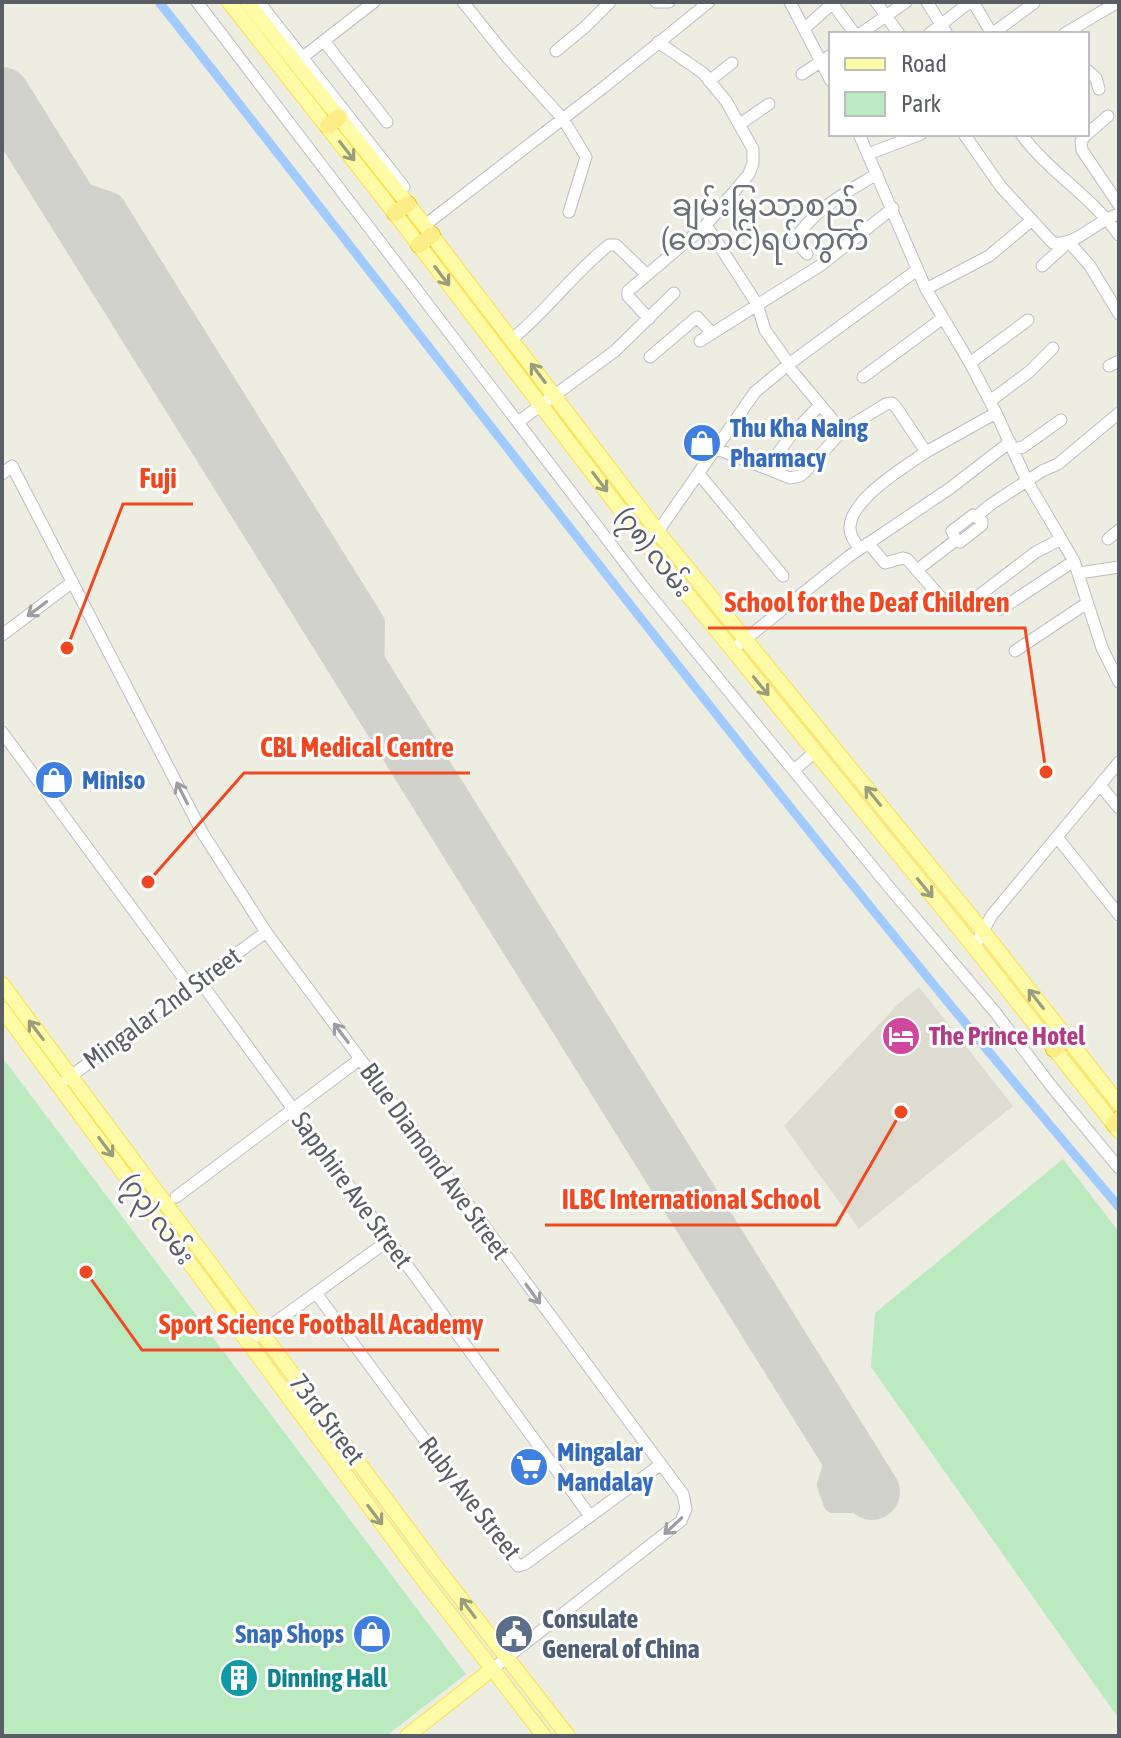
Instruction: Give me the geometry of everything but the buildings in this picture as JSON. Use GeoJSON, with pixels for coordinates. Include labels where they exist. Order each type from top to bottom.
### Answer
{"type":"FeatureCollection","features":[{"type":"Feature","properties":{"kind":"main road","name":"(၇၈) လမ်း"},"geometry":{"type":"LineString","coordinates":[[229,2],[294,64]]}},
{"type":"Feature","properties":{"kind":"main road","name":"(၇၈) လမ်း"},"geometry":{"type":"LineString","coordinates":[[247,2],[333,121],[512,339],[658,532],[982,930],[1117,1125]]}},
{"type":"Feature","properties":{"kind":"main road","name":"(၇၈) လမ်း"},"geometry":{"type":"LineString","coordinates":[[426,232],[542,405],[648,546],[974,947],[1119,1104]]}},
{"type":"Feature","properties":{"kind":"main road","name":"73rd Street"},"geometry":{"type":"LineString","coordinates":[[2,984],[65,1080],[262,1332],[437,1568],[568,1736]]}},
{"type":"Feature","properties":{"kind":"main road","name":"(၇၃) လမ်း"},"geometry":{"type":"LineString","coordinates":[[2,1009],[65,1080],[248,1342],[491,1670],[544,1736]]}},
{"type":"Feature","properties":{"kind":"main road"},"geometry":{"type":"LineString","coordinates":[[422,1578],[437,1568]]}},
{"type":"Feature","properties":{"kind":"main road"},"geometry":{"type":"LineString","coordinates":[[407,1736],[491,1670]]}},
{"type":"Feature","properties":{"kind":"street"},"geometry":{"type":"LineString","coordinates":[[197,2],[645,589],[995,1012],[1119,1168]]}},
{"type":"Feature","properties":{"kind":"street"},"geometry":{"type":"LineString","coordinates":[[259,2],[294,64],[426,232],[709,2]]}},
{"type":"Feature","properties":{"kind":"street"},"geometry":{"type":"LineString","coordinates":[[294,64],[374,2]]}},
{"type":"Feature","properties":{"kind":"street"},"geometry":{"type":"LineString","coordinates":[[463,2],[563,119],[586,157],[569,212]]}},
{"type":"Feature","properties":{"kind":"street"},"geometry":{"type":"LineString","coordinates":[[556,51],[610,2]]}},
{"type":"Feature","properties":{"kind":"street"},"geometry":{"type":"LineString","coordinates":[[656,2],[669,2]]}},
{"type":"Feature","properties":{"kind":"street"},"geometry":{"type":"LineString","coordinates":[[790,2],[804,29],[826,58],[802,74]]}},
{"type":"Feature","properties":{"kind":"street"},"geometry":{"type":"LineString","coordinates":[[876,2],[898,32]]}},
{"type":"Feature","properties":{"kind":"street"},"geometry":{"type":"LineString","coordinates":[[861,32],[906,2]]}},
{"type":"Feature","properties":{"kind":"street"},"geometry":{"type":"LineString","coordinates":[[927,2],[944,30],[972,2],[991,32]]}},
{"type":"Feature","properties":{"kind":"street"},"geometry":{"type":"LineString","coordinates":[[1067,32],[1118,2]]}},
{"type":"Feature","properties":{"kind":"street"},"geometry":{"type":"LineString","coordinates":[[804,29],[833,3],[856,32]]}},
{"type":"Feature","properties":{"kind":"street"},"geometry":{"type":"LineString","coordinates":[[995,32],[1034,3]]}},
{"type":"Feature","properties":{"kind":"street"},"geometry":{"type":"LineString","coordinates":[[324,41],[387,122]]}},
{"type":"Feature","properties":{"kind":"street"},"geometry":{"type":"LineString","coordinates":[[649,319],[628,296],[631,287],[706,225],[749,174],[753,163],[753,149],[740,124],[709,81],[680,55],[658,42]]}},
{"type":"Feature","properties":{"kind":"street"},"geometry":{"type":"LineString","coordinates":[[709,81],[732,63]]}},
{"type":"Feature","properties":{"kind":"street"},"geometry":{"type":"LineString","coordinates":[[1089,72],[1096,78],[1099,89]]}},
{"type":"Feature","properties":{"kind":"street"},"geometry":{"type":"LineString","coordinates":[[740,124],[769,104]]}},
{"type":"Feature","properties":{"kind":"street"},"geometry":{"type":"LineString","coordinates":[[1089,132],[1108,116]]}},
{"type":"Feature","properties":{"kind":"street"},"geometry":{"type":"LineString","coordinates":[[860,136],[926,289],[970,363],[1027,481],[1074,561],[1102,648],[1119,682]]}},
{"type":"Feature","properties":{"kind":"street"},"geometry":{"type":"LineString","coordinates":[[868,154],[916,136]]}},
{"type":"Feature","properties":{"kind":"street"},"geometry":{"type":"LineString","coordinates":[[965,136],[1001,187],[1053,243],[1067,243],[1090,266],[1119,314]]}},
{"type":"Feature","properties":{"kind":"street"},"geometry":{"type":"LineString","coordinates":[[1023,136],[1041,158],[1113,216],[1119,235]]}},
{"type":"Feature","properties":{"kind":"street"},"geometry":{"type":"LineString","coordinates":[[1085,136],[1081,141],[1082,150],[1119,205]]}},
{"type":"Feature","properties":{"kind":"street"},"geometry":{"type":"LineString","coordinates":[[807,254],[795,240],[803,227],[834,201],[877,174]]}},
{"type":"Feature","properties":{"kind":"street"},"geometry":{"type":"LineString","coordinates":[[700,341],[821,265],[893,208]]}},
{"type":"Feature","properties":{"kind":"street"},"geometry":{"type":"LineString","coordinates":[[1042,266],[1067,243],[1113,216]]}},
{"type":"Feature","properties":{"kind":"street"},"geometry":{"type":"LineString","coordinates":[[926,289],[989,256],[1032,220]]}},
{"type":"Feature","properties":{"kind":"street"},"geometry":{"type":"LineString","coordinates":[[706,225],[757,304],[765,330],[842,431]]}},
{"type":"Feature","properties":{"kind":"street"},"geometry":{"type":"LineString","coordinates":[[512,339],[538,318],[574,277],[609,245],[616,245],[647,275]]}},
{"type":"Feature","properties":{"kind":"street"},"geometry":{"type":"LineString","coordinates":[[648,546],[755,392],[788,364],[917,270]]}},
{"type":"Feature","properties":{"kind":"street"},"geometry":{"type":"LineString","coordinates":[[518,422],[615,351],[674,293]]}},
{"type":"Feature","properties":{"kind":"street"},"geometry":{"type":"LineString","coordinates":[[650,357],[697,317],[712,333]]}},
{"type":"Feature","properties":{"kind":"street"},"geometry":{"type":"LineString","coordinates":[[863,377],[943,318]]}},
{"type":"Feature","properties":{"kind":"street"},"geometry":{"type":"LineString","coordinates":[[970,363],[1028,320]]}},
{"type":"Feature","properties":{"kind":"street"},"geometry":{"type":"LineString","coordinates":[[990,401],[1029,372],[1053,348]]}},
{"type":"Feature","properties":{"kind":"street"},"geometry":{"type":"LineString","coordinates":[[717,449],[790,478],[800,476],[842,431],[892,403],[926,452]]}},
{"type":"Feature","properties":{"kind":"street"},"geometry":{"type":"LineString","coordinates":[[767,468],[792,434],[820,405]]}},
{"type":"Feature","properties":{"kind":"street"},"geometry":{"type":"LineString","coordinates":[[944,601],[903,558],[885,563],[852,538],[850,526],[854,515],[887,479],[926,452],[996,413]]}},
{"type":"Feature","properties":{"kind":"street"},"geometry":{"type":"LineString","coordinates":[[917,570],[956,540],[960,542],[982,525],[977,516],[990,505],[1058,464],[1119,413]]}},
{"type":"Feature","properties":{"kind":"street"},"geometry":{"type":"LineString","coordinates":[[732,650],[794,598],[864,546],[1012,445],[1023,447],[1061,420]]}},
{"type":"Feature","properties":{"kind":"street","name":"Blue Diamond Ave Street"},"geometry":{"type":"LineString","coordinates":[[7,470],[71,583],[202,832],[266,932],[683,1494],[686,1509],[681,1521],[491,1670]]}},
{"type":"Feature","properties":{"kind":"street"},"geometry":{"type":"LineString","coordinates":[[699,474],[783,576]]}},
{"type":"Feature","properties":{"kind":"street"},"geometry":{"type":"LineString","coordinates":[[1108,539],[1119,530]]}},
{"type":"Feature","properties":{"kind":"street"},"geometry":{"type":"LineString","coordinates":[[973,600],[1015,567],[1061,539]]}},
{"type":"Feature","properties":{"kind":"street"},"geometry":{"type":"LineString","coordinates":[[1001,609],[1074,561]]}},
{"type":"Feature","properties":{"kind":"street"},"geometry":{"type":"LineString","coordinates":[[1079,573],[1119,567]]}},
{"type":"Feature","properties":{"kind":"street"},"geometry":{"type":"LineString","coordinates":[[2,635],[71,583]]}},
{"type":"Feature","properties":{"kind":"street"},"geometry":{"type":"LineString","coordinates":[[1015,651],[1087,603]]}},
{"type":"Feature","properties":{"kind":"street","name":"Sapphire Ave Street"},"geometry":{"type":"LineString","coordinates":[[2,732],[294,1110],[590,1516]]}},
{"type":"Feature","properties":{"kind":"street"},"geometry":{"type":"LineString","coordinates":[[794,770],[815,752]]}},
{"type":"Feature","properties":{"kind":"street"},"geometry":{"type":"LineString","coordinates":[[974,947],[982,930],[1119,762]]}},
{"type":"Feature","properties":{"kind":"street"},"geometry":{"type":"LineString","coordinates":[[1100,785],[1119,808]]}},
{"type":"Feature","properties":{"kind":"street"},"geometry":{"type":"LineString","coordinates":[[1057,837],[1119,915]]}},
{"type":"Feature","properties":{"kind":"street","name":"Mingalar 2nd Street"},"geometry":{"type":"LineString","coordinates":[[65,1080],[266,932]]}},
{"type":"Feature","properties":{"kind":"street"},"geometry":{"type":"LineString","coordinates":[[176,1197],[360,1059]]}},
{"type":"Feature","properties":{"kind":"street"},"geometry":{"type":"LineString","coordinates":[[248,1342],[389,1240]]}},
{"type":"Feature","properties":{"kind":"street","name":"Ruby Ave Street"},"geometry":{"type":"LineString","coordinates":[[316,1293],[516,1565],[525,1564],[660,1465]]}},
{"type":"Feature","properties":{"kind":"shaded area"},"geometry":{"type":"Polygon","coordinates":[[[919,987],[1013,1106],[859,1229],[784,1126],[899,1003],[919,987]]]}},
{"type":"Feature","properties":{"kind":"green space"},"geometry":{"type":"Polygon","coordinates":[[[2,1057],[466,1674],[386,1736],[2,1736],[2,1057]]]}},
{"type":"Feature","properties":{"kind":"green space"},"geometry":{"type":"Polygon","coordinates":[[[1063,1159],[1119,1232],[1119,1719],[871,1367],[875,1313],[1063,1159]]]}},
{"type":"Feature","properties":{"kind":"waterway"},"geometry":{"type":"LineString","coordinates":[[159,2],[753,760],[1119,1207]]}},
{"type":"Feature","properties":{"kind":"taxiway"},"geometry":{"type":"LineString","coordinates":[[57,184],[113,204],[374,622],[373,691]]}},
{"type":"Feature","properties":{"kind":"taxiway"},"geometry":{"type":"LineString","coordinates":[[841,1442],[828,1485],[834,1502],[854,1502],[872,1492]]}},
{"type":"Feature","properties":{"kind":"runway"},"geometry":{"type":"LineString","coordinates":[[2,95],[872,1492]]}},
{"type":"Feature","properties":{"kind":"place","name":"Thu Kha Naing Pharmacy"},"geometry":{"type":"Point","coordinates":[702,443]}},
{"type":"Feature","properties":{"kind":"place","name":"Fuji"},"geometry":{"type":"Point","coordinates":[67,648]}},
{"type":"Feature","properties":{"kind":"place","name":"School for the Deaf Children"},"geometry":{"type":"Point","coordinates":[1046,772]}},
{"type":"Feature","properties":{"kind":"place","name":"Miniso"},"geometry":{"type":"Point","coordinates":[54,780]}},
{"type":"Feature","properties":{"kind":"place","name":"CBL Medical Centre"},"geometry":{"type":"Point","coordinates":[148,882]}},
{"type":"Feature","properties":{"kind":"place","name":"The Prince Hotel"},"geometry":{"type":"Point","coordinates":[901,1036]}},
{"type":"Feature","properties":{"kind":"place","name":"ILBC International School"},"geometry":{"type":"Point","coordinates":[901,1112]}},
{"type":"Feature","properties":{"kind":"place","name":"Sport Science Football Academy"},"geometry":{"type":"Point","coordinates":[86,1272]}},
{"type":"Feature","properties":{"kind":"place","name":"Mingalar Mandalay"},"geometry":{"type":"Point","coordinates":[529,1467]}},
{"type":"Feature","properties":{"kind":"place","name":"Snap Shops"},"geometry":{"type":"Point","coordinates":[372,1634]}},
{"type":"Feature","properties":{"kind":"place","name":"Consulate General of China"},"geometry":{"type":"Point","coordinates":[514,1634]}},
{"type":"Feature","properties":{"kind":"place","name":"Dinning Hall"},"geometry":{"type":"Point","coordinates":[239,1678]}},
{"type":"Feature","properties":{"kind":"district","name":"ချမ်းမြသာစည် (တောင်)ရပ်ကွက်"},"geometry":{"type":"Point","coordinates":[765,223]}}]}
